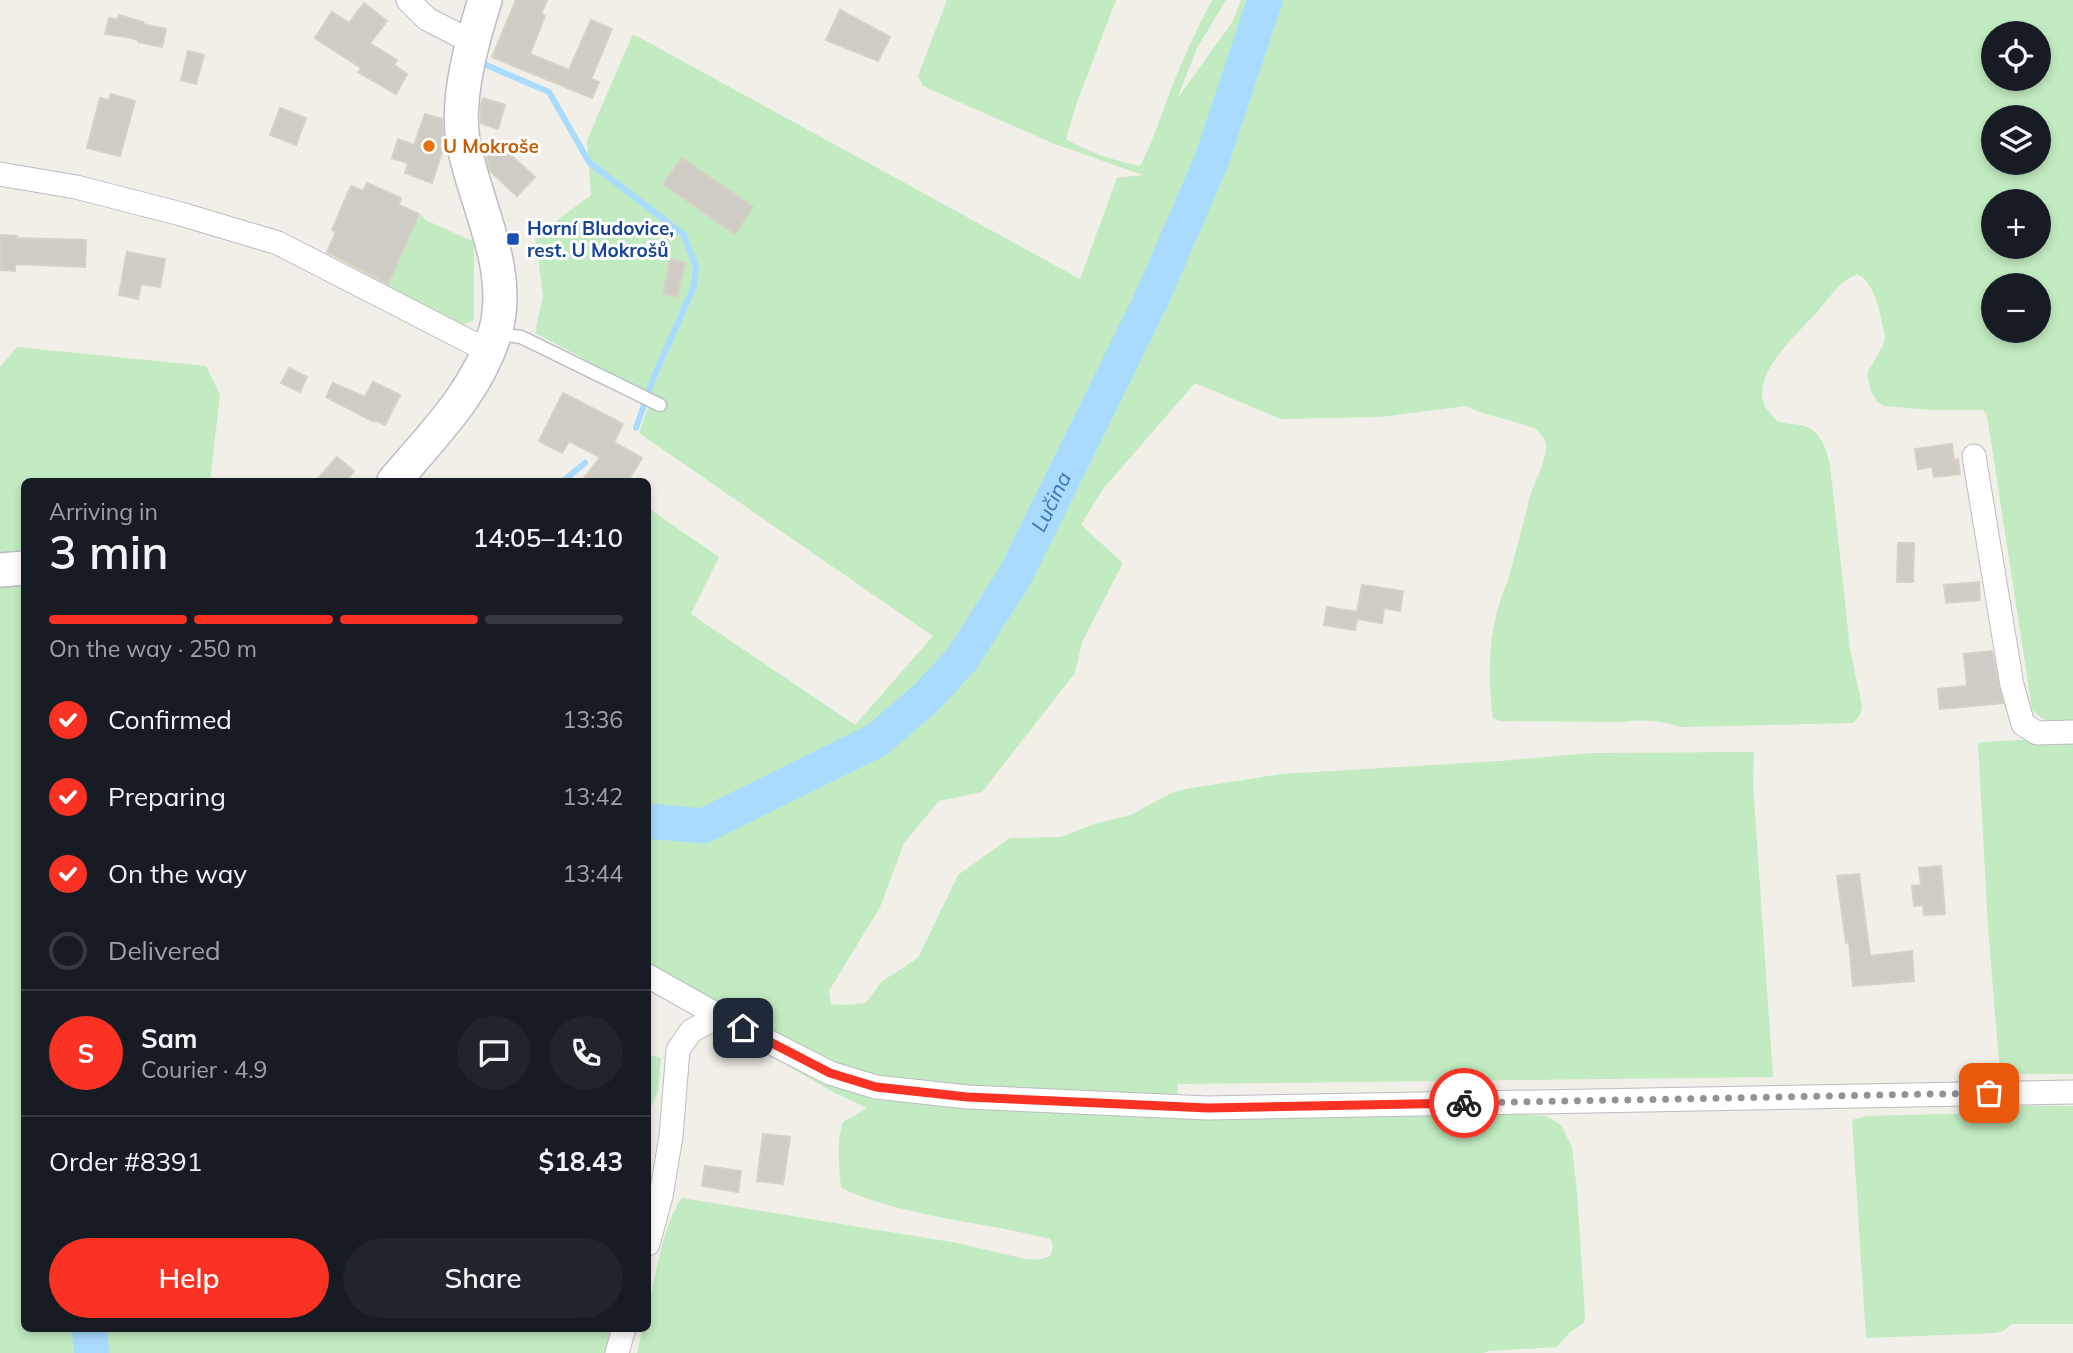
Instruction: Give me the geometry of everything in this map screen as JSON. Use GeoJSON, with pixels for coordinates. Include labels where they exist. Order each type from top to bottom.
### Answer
{"type":"FeatureCollection","features":[{"type":"Feature","properties":{"kind":"street"},"geometry":{"type":"LineString","coordinates":[[408,0],[427,19],[474,43]]}},
{"type":"Feature","properties":{"kind":"street"},"geometry":{"type":"LineString","coordinates":[[396,478],[474,382],[491,342],[499,299],[494,257],[463,140],[463,99],[485,0]]}},
{"type":"Feature","properties":{"kind":"street"},"geometry":{"type":"LineString","coordinates":[[0,174],[76,187],[278,243],[491,342]]}},
{"type":"Feature","properties":{"kind":"street"},"geometry":{"type":"LineString","coordinates":[[1975,456],[2012,685],[2023,723],[2037,733],[2073,732]]}},
{"type":"Feature","properties":{"kind":"street"},"geometry":{"type":"LineString","coordinates":[[0,570],[21,568]]}},
{"type":"Feature","properties":{"kind":"street"},"geometry":{"type":"LineString","coordinates":[[651,978],[830,1073],[876,1087],[967,1097],[1208,1108],[2073,1092]]}},
{"type":"Feature","properties":{"kind":"street"},"geometry":{"type":"LineString","coordinates":[[651,1233],[661,1196],[671,1136],[678,1050],[691,1031],[719,1016]]}},
{"type":"Feature","properties":{"kind":"street"},"geometry":{"type":"LineString","coordinates":[[617,1353],[623,1332]]}},
{"type":"Feature","properties":{"kind":"lane"},"geometry":{"type":"LineString","coordinates":[[491,342],[521,337],[655,403]]}},
{"type":"Feature","properties":{"kind":"green space"},"geometry":{"type":"Polygon","coordinates":[[[947,0],[1116,0],[1077,102],[1066,139],[1102,156],[1140,166],[1183,59],[1212,0],[1226,0],[1197,48],[1177,99],[1233,21],[1241,0],[2073,0],[2073,723],[2051,722],[2032,709],[1987,415],[1983,410],[1930,410],[1884,406],[1876,401],[1867,374],[1885,337],[1873,292],[1857,274],[1836,290],[1783,349],[1768,371],[1762,394],[1765,406],[1777,421],[1807,427],[1817,434],[1830,464],[1850,649],[1862,706],[1860,715],[1853,723],[1682,727],[1645,721],[1499,721],[1493,718],[1490,676],[1495,618],[1530,496],[1544,459],[1546,445],[1542,435],[1534,428],[1466,406],[1379,417],[1281,419],[1195,383],[1103,489],[1081,525],[1123,563],[1082,642],[1075,673],[982,792],[939,801],[904,843],[880,907],[829,991],[831,1004],[866,1003],[881,982],[918,958],[958,875],[1010,838],[1061,837],[1094,824],[1131,815],[1171,793],[1185,789],[1281,774],[1592,753],[1754,752],[1753,784],[1773,1077],[1178,1084],[1176,1114],[1487,1113],[1546,1116],[1561,1125],[1572,1147],[1585,1315],[1584,1323],[1570,1332],[1557,1347],[1484,1353],[637,1353],[642,1332],[651,1332],[651,1299],[663,1241],[675,1208],[682,1198],[957,1243],[1026,1259],[1038,1260],[1050,1256],[1053,1247],[1050,1239],[918,1213],[841,1188],[839,1146],[843,1122],[867,1108],[831,1091],[721,1027],[651,973],[651,510],[719,557],[691,614],[855,725],[933,636],[639,433],[652,395],[535,333],[543,296],[535,237],[591,195],[587,140],[633,34],[1080,279],[1117,178],[1143,175],[1052,143],[923,86],[918,76],[947,0]]]}},
{"type":"Feature","properties":{"kind":"green space"},"geometry":{"type":"Polygon","coordinates":[[[419,214],[428,221],[474,242],[474,320],[462,325],[387,287],[419,214]]]}},
{"type":"Feature","properties":{"kind":"green space"},"geometry":{"type":"Polygon","coordinates":[[[17,347],[206,366],[220,395],[210,478],[21,478],[21,556],[0,556],[0,367],[17,347]]]}},
{"type":"Feature","properties":{"kind":"green space"},"geometry":{"type":"Polygon","coordinates":[[[0,580],[21,580],[21,1332],[609,1332],[605,1353],[0,1353],[0,580]]]}},
{"type":"Feature","properties":{"kind":"green space"},"geometry":{"type":"Polygon","coordinates":[[[2073,737],[2073,1074],[2000,1074],[1988,927],[1978,743],[2073,737]]]}},
{"type":"Feature","properties":{"kind":"green space"},"geometry":{"type":"Polygon","coordinates":[[[651,1055],[661,1058],[658,1091],[651,1107],[651,1055]]]}},
{"type":"Feature","properties":{"kind":"green space"},"geometry":{"type":"Polygon","coordinates":[[[2008,1106],[2073,1106],[2073,1324],[2011,1324],[1996,1333],[1866,1338],[1852,1120],[1867,1116],[1983,1113],[1998,1115],[2008,1106]]]}},
{"type":"Feature","properties":{"kind":"building"},"geometry":{"type":"Polygon","coordinates":[[[516,0],[547,0],[541,14],[545,16],[530,54],[569,70],[591,20],[612,29],[591,79],[599,82],[592,98],[492,57],[516,0]]]}},
{"type":"Feature","properties":{"kind":"building"},"geometry":{"type":"Polygon","coordinates":[[[364,3],[387,21],[371,44],[397,60],[394,65],[407,74],[396,94],[358,72],[361,68],[315,38],[332,12],[349,23],[364,3]]]}},
{"type":"Feature","properties":{"kind":"building"},"geometry":{"type":"Polygon","coordinates":[[[840,10],[890,37],[878,61],[826,40],[840,10]]]}},
{"type":"Feature","properties":{"kind":"building"},"geometry":{"type":"Polygon","coordinates":[[[119,15],[166,29],[162,47],[105,34],[109,18],[118,20],[119,15]]]}},
{"type":"Feature","properties":{"kind":"building"},"geometry":{"type":"Polygon","coordinates":[[[188,51],[204,55],[196,84],[181,80],[188,51]]]}},
{"type":"Feature","properties":{"kind":"building"},"geometry":{"type":"Polygon","coordinates":[[[111,94],[135,101],[120,156],[87,148],[100,98],[109,100],[111,94]]]}},
{"type":"Feature","properties":{"kind":"building"},"geometry":{"type":"Polygon","coordinates":[[[483,98],[505,105],[498,129],[481,123],[483,98]]]}},
{"type":"Feature","properties":{"kind":"building"},"geometry":{"type":"Polygon","coordinates":[[[280,108],[306,118],[296,145],[270,135],[280,108]]]}},
{"type":"Feature","properties":{"kind":"building"},"geometry":{"type":"Polygon","coordinates":[[[425,114],[442,119],[444,146],[432,183],[405,173],[408,163],[392,158],[398,139],[414,145],[425,114]]]}},
{"type":"Feature","properties":{"kind":"building"},"geometry":{"type":"Polygon","coordinates":[[[495,141],[535,177],[517,196],[490,171],[485,151],[495,141]]]}},
{"type":"Feature","properties":{"kind":"building"},"geometry":{"type":"Polygon","coordinates":[[[682,158],[753,207],[735,234],[663,184],[682,158]]]}},
{"type":"Feature","properties":{"kind":"building"},"geometry":{"type":"Polygon","coordinates":[[[367,183],[401,198],[399,205],[419,214],[388,284],[327,252],[336,232],[332,230],[351,186],[363,191],[367,183]]]}},
{"type":"Feature","properties":{"kind":"building"},"geometry":{"type":"Polygon","coordinates":[[[0,235],[86,240],[85,267],[15,264],[15,271],[0,270],[0,235]]]}},
{"type":"Feature","properties":{"kind":"building"},"geometry":{"type":"Polygon","coordinates":[[[127,252],[165,259],[160,287],[141,284],[138,299],[119,295],[127,252]]]}},
{"type":"Feature","properties":{"kind":"building"},"geometry":{"type":"Polygon","coordinates":[[[670,259],[685,262],[677,297],[663,294],[670,259]]]}},
{"type":"Feature","properties":{"kind":"building"},"geometry":{"type":"Polygon","coordinates":[[[289,368],[307,377],[300,392],[281,383],[289,368]]]}},
{"type":"Feature","properties":{"kind":"building"},"geometry":{"type":"Polygon","coordinates":[[[373,382],[400,395],[385,425],[326,397],[333,383],[365,397],[373,382]]]}},
{"type":"Feature","properties":{"kind":"building"},"geometry":{"type":"Polygon","coordinates":[[[563,393],[623,424],[614,442],[642,458],[630,478],[584,478],[600,457],[569,441],[562,453],[539,441],[563,393]]]}},
{"type":"Feature","properties":{"kind":"building"},"geometry":{"type":"Polygon","coordinates":[[[1952,444],[1954,460],[1958,459],[1960,474],[1934,477],[1932,467],[1918,469],[1915,449],[1952,444]]]}},
{"type":"Feature","properties":{"kind":"building"},"geometry":{"type":"Polygon","coordinates":[[[337,457],[354,471],[348,478],[319,478],[337,457]]]}},
{"type":"Feature","properties":{"kind":"building"},"geometry":{"type":"Polygon","coordinates":[[[1898,543],[1914,543],[1913,582],[1897,582],[1898,543]]]}},
{"type":"Feature","properties":{"kind":"building"},"geometry":{"type":"Polygon","coordinates":[[[1979,582],[1980,600],[1946,603],[1944,585],[1979,582]]]}},
{"type":"Feature","properties":{"kind":"building"},"geometry":{"type":"Polygon","coordinates":[[[1362,585],[1403,591],[1400,611],[1384,608],[1382,623],[1357,619],[1355,630],[1324,625],[1327,607],[1357,612],[1362,585]]]}},
{"type":"Feature","properties":{"kind":"building"},"geometry":{"type":"Polygon","coordinates":[[[1992,651],[2003,703],[1940,709],[1938,689],[1967,686],[1964,654],[1992,651]]]}},
{"type":"Feature","properties":{"kind":"building"},"geometry":{"type":"Polygon","coordinates":[[[1941,866],[1945,914],[1924,915],[1923,905],[1914,906],[1912,886],[1921,885],[1919,868],[1941,866]]]}},
{"type":"Feature","properties":{"kind":"building"},"geometry":{"type":"Polygon","coordinates":[[[1859,874],[1870,956],[1912,951],[1914,981],[1853,986],[1849,942],[1846,943],[1837,876],[1859,874]]]}},
{"type":"Feature","properties":{"kind":"building"},"geometry":{"type":"Polygon","coordinates":[[[763,1134],[790,1137],[783,1184],[757,1181],[763,1134]]]}},
{"type":"Feature","properties":{"kind":"building"},"geometry":{"type":"Polygon","coordinates":[[[705,1166],[741,1171],[738,1192],[702,1186],[705,1166]]]}},
{"type":"Feature","properties":{"kind":"waterway","name":"Lučina"},"geometry":{"type":"LineString","coordinates":[[651,821],[703,826],[877,740],[927,697],[961,660],[1015,576],[1151,300],[1211,162],[1265,0]]}},
{"type":"Feature","properties":{"kind":"waterway"},"geometry":{"type":"LineString","coordinates":[[486,65],[549,92],[589,162],[684,235],[696,267],[694,286],[653,379],[636,428]]}},
{"type":"Feature","properties":{"kind":"waterway"},"geometry":{"type":"LineString","coordinates":[[567,478],[585,463]]}},
{"type":"Feature","properties":{"kind":"waterway","name":"Lučina"},"geometry":{"type":"LineString","coordinates":[[89,1332],[92,1353]]}},
{"type":"Feature","properties":{"kind":"way so far"},"geometry":{"type":"LineString","coordinates":[[1464,1103],[1989,1093]]}},
{"type":"Feature","properties":{"kind":"place","name":"U Mokroše"},"geometry":{"type":"Point","coordinates":[429,146]}},
{"type":"Feature","properties":{"kind":"place","name":"Horní Bludovice, rest. U Mokrošů"},"geometry":{"type":"Point","coordinates":[513,239]}},
{"type":"Feature","properties":{"kind":"route"},"geometry":{"type":"LineString","coordinates":[[743,1028],[830,1073],[876,1087],[967,1097],[1208,1108],[1464,1103]]}}]}
